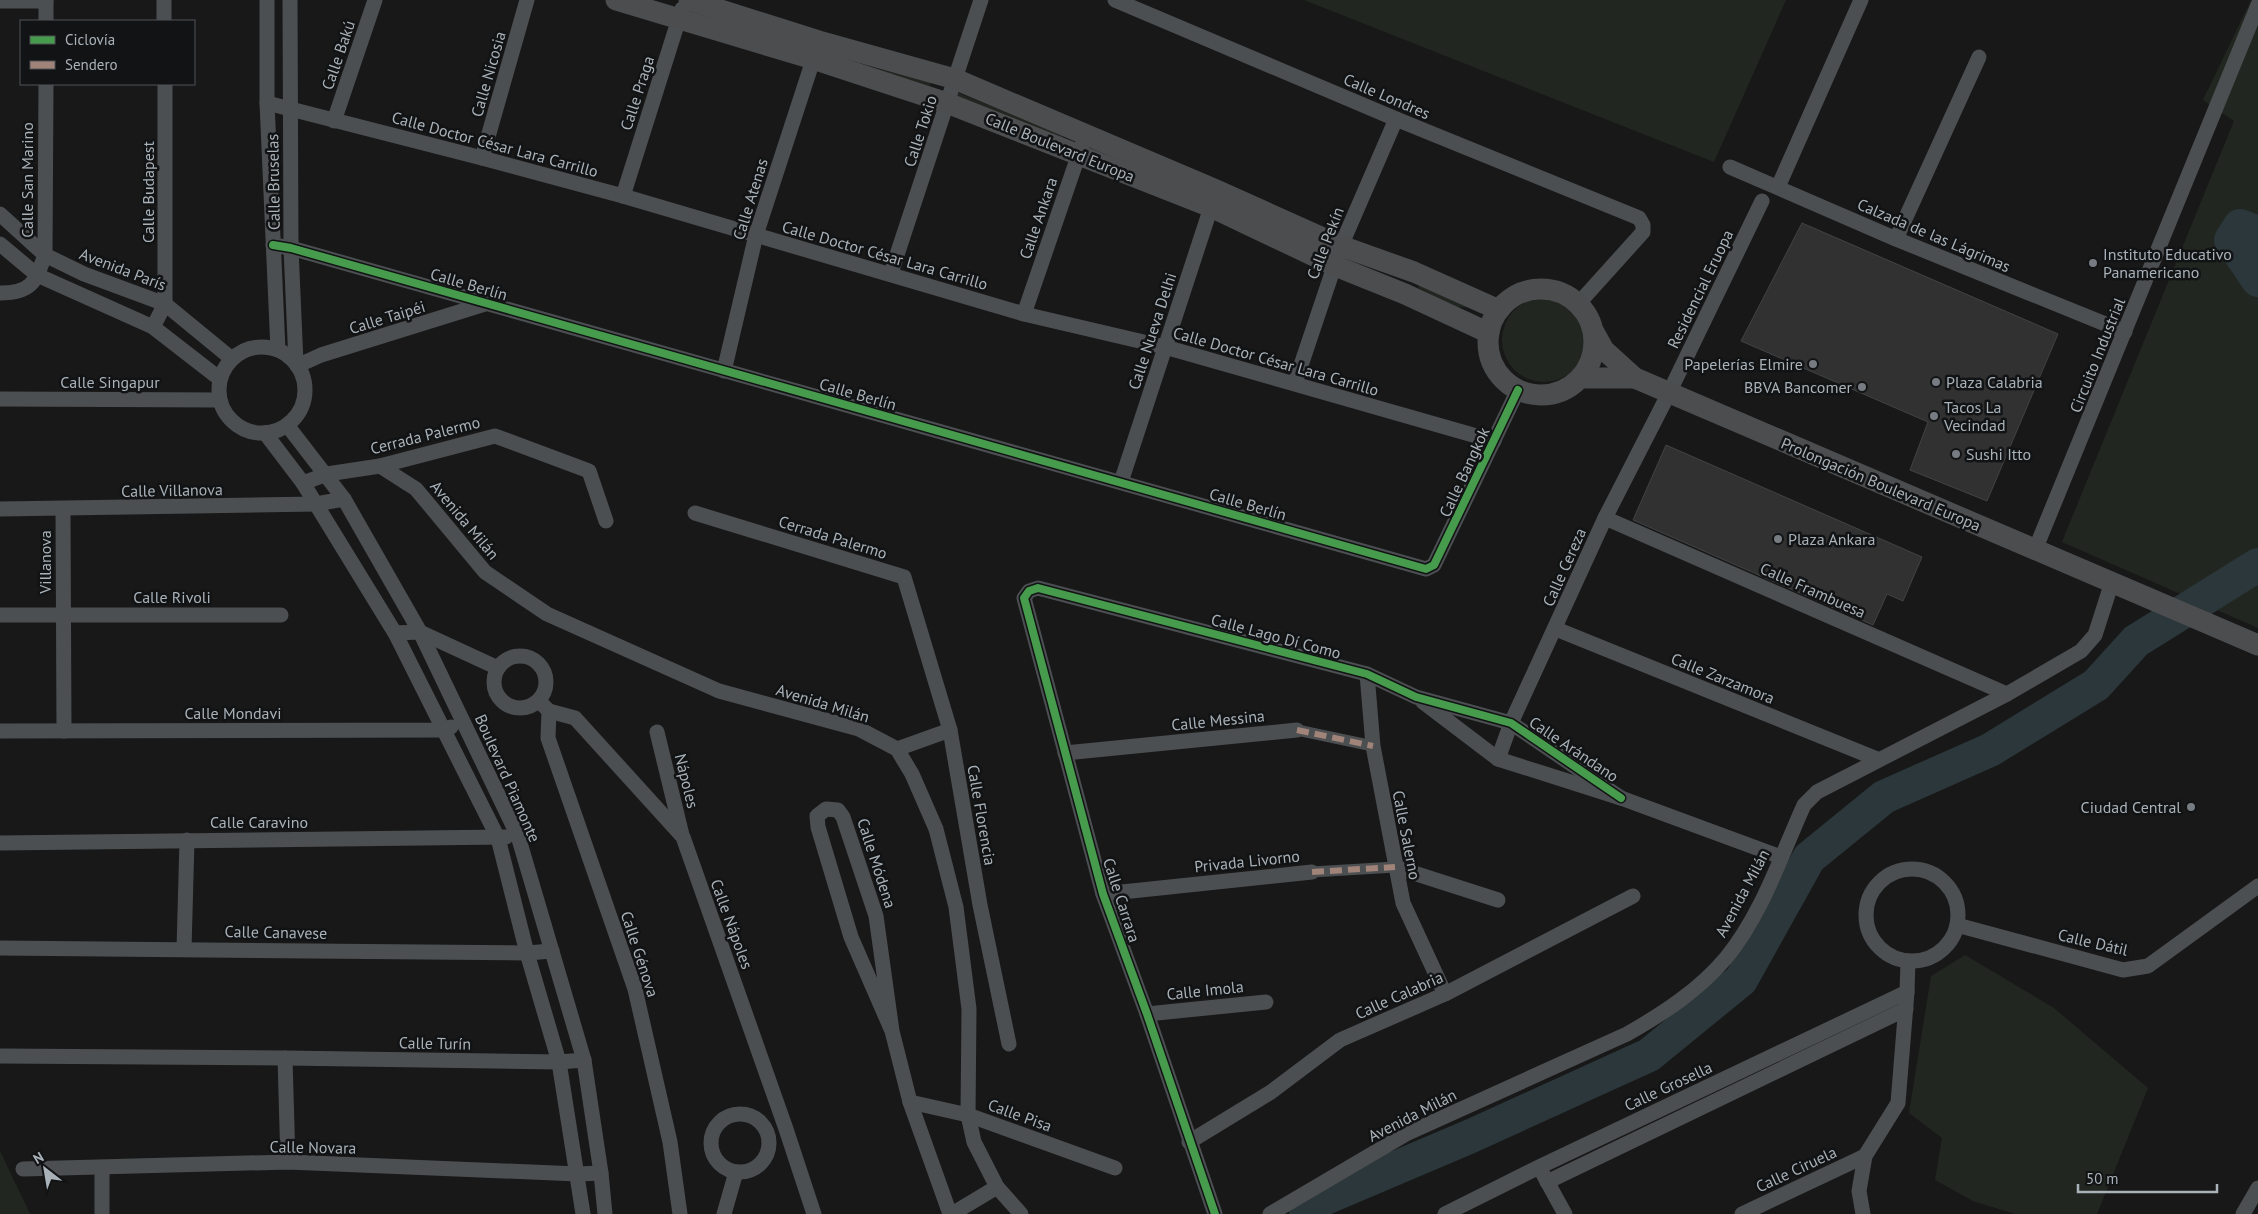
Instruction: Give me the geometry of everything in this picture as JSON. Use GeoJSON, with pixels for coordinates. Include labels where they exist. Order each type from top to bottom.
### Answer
{"type":"FeatureCollection","features":[{"type":"Feature","properties":{"kind":"main road","name":"Calle Boulevard Europa"},"geometry":{"type":"LineString","coordinates":[[616,0],[682,10],[816,50],[955,79],[1028,112],[1086,134],[1213,199],[1337,256],[1405,294],[1489,333]]}},
{"type":"Feature","properties":{"kind":"main road","name":"Calle Boulevard Europa"},"geometry":{"type":"LineString","coordinates":[[688,0],[1078,155],[1213,199]]}},
{"type":"Feature","properties":{"kind":"main road","name":"Calle Boulevard Europa"},"geometry":{"type":"LineString","coordinates":[[1337,256],[1414,272],[1498,310]]}},
{"type":"Feature","properties":{"kind":"main road"},"geometry":{"type":"LineString","coordinates":[[1405,294],[1414,272]]}},
{"type":"Feature","properties":{"kind":"main road"},"geometry":{"type":"LineString","coordinates":[[1547,288],[1564,293],[1579,303],[1589,316],[1594,332],[1595,348],[1591,361],[1581,378],[1568,388],[1551,394],[1534,395],[1518,390],[1504,380],[1494,366],[1488,350],[1489,333],[1498,310],[1512,297],[1528,290],[1547,288]]}},
{"type":"Feature","properties":{"kind":"main road","name":"Prolongación Boulevard Europa"},"geometry":{"type":"LineString","coordinates":[[1594,332],[1604,350],[1635,378],[2250,642]]}},
{"type":"Feature","properties":{"kind":"main road","name":"Prolongación Boulevard Europa"},"geometry":{"type":"LineString","coordinates":[[1581,378],[1635,378]]}},
{"type":"Feature","properties":{"kind":"street"},"geometry":{"type":"LineString","coordinates":[[164,0],[164,20]]}},
{"type":"Feature","properties":{"kind":"street","name":"Calle Bruselas"},"geometry":{"type":"LineString","coordinates":[[267,0],[267,103],[278,350]]}},
{"type":"Feature","properties":{"kind":"street","name":"Calle Bruselas"},"geometry":{"type":"LineString","coordinates":[[290,0],[291,248],[296,364]]}},
{"type":"Feature","properties":{"kind":"street","name":"Calle Bakú"},"geometry":{"type":"LineString","coordinates":[[334,121],[375,0]]}},
{"type":"Feature","properties":{"kind":"street","name":"Calle Nicosia"},"geometry":{"type":"LineString","coordinates":[[482,158],[527,0]]}},
{"type":"Feature","properties":{"kind":"street","name":"Calle Tokio"},"geometry":{"type":"LineString","coordinates":[[891,274],[982,0]]}},
{"type":"Feature","properties":{"kind":"street","name":"Calle Londres"},"geometry":{"type":"LineString","coordinates":[[1115,0],[1396,119],[1639,218],[1643,224],[1642,232],[1579,303]]}},
{"type":"Feature","properties":{"kind":"street"},"geometry":{"type":"LineString","coordinates":[[1778,186],[1861,0]]}},
{"type":"Feature","properties":{"kind":"street"},"geometry":{"type":"LineString","coordinates":[[0,1],[46,1],[46,20]]}},
{"type":"Feature","properties":{"kind":"street","name":"Circuito Industrial"},"geometry":{"type":"LineString","coordinates":[[2035,550],[2258,5]]}},
{"type":"Feature","properties":{"kind":"street","name":"Calle Praga"},"geometry":{"type":"LineString","coordinates":[[623,196],[682,10]]}},
{"type":"Feature","properties":{"kind":"street","name":"Calle Atenas"},"geometry":{"type":"LineString","coordinates":[[724,371],[756,235],[816,50]]}},
{"type":"Feature","properties":{"kind":"street"},"geometry":{"type":"LineString","coordinates":[[1896,239],[1979,57]]}},
{"type":"Feature","properties":{"kind":"street","name":"Calle San Marino"},"geometry":{"type":"LineString","coordinates":[[37,275],[45,256],[46,85]]}},
{"type":"Feature","properties":{"kind":"street","name":"Calle Budapest"},"geometry":{"type":"LineString","coordinates":[[153,327],[166,304],[165,85]]}},
{"type":"Feature","properties":{"kind":"street","name":"Calle Doctor César Lara Carrillo"},"geometry":{"type":"LineString","coordinates":[[267,103],[623,196],[1024,314],[1165,348],[1295,383],[1494,441]]}},
{"type":"Feature","properties":{"kind":"street","name":"Calle Pekín"},"geometry":{"type":"LineString","coordinates":[[1295,383],[1337,256],[1396,119]]}},
{"type":"Feature","properties":{"kind":"street","name":"Calle Ankara"},"geometry":{"type":"LineString","coordinates":[[1024,314],[1086,134]]}},
{"type":"Feature","properties":{"kind":"street"},"geometry":{"type":"LineString","coordinates":[[269,162],[290,163]]}},
{"type":"Feature","properties":{"kind":"street","name":"Calzada de las Lágrimas"},"geometry":{"type":"LineString","coordinates":[[1730,167],[1778,186],[1896,239],[2125,332]]}},
{"type":"Feature","properties":{"kind":"street","name":"Calle Nueva Delhi"},"geometry":{"type":"LineString","coordinates":[[1121,482],[1213,199]]}},
{"type":"Feature","properties":{"kind":"street","name":"Residencial Eruopa"},"geometry":{"type":"LineString","coordinates":[[1669,393],[1762,201]]}},
{"type":"Feature","properties":{"kind":"street","name":"Avenida París"},"geometry":{"type":"LineString","coordinates":[[0,214],[45,256],[84,274],[166,304],[232,359]]}},
{"type":"Feature","properties":{"kind":"street"},"geometry":{"type":"LineString","coordinates":[[0,244],[37,275],[153,327],[220,379]]}},
{"type":"Feature","properties":{"kind":"street","name":"Calle Berlín"},"geometry":{"type":"LineString","coordinates":[[273,245],[291,248],[488,303],[1426,569],[1434,565]]}},
{"type":"Feature","properties":{"kind":"street"},"geometry":{"type":"LineString","coordinates":[[0,293],[17,293],[27,288],[37,275]]}},
{"type":"Feature","properties":{"kind":"street","name":"Calle Taipéi"},"geometry":{"type":"LineString","coordinates":[[296,364],[488,303]]}},
{"type":"Feature","properties":{"kind":"street"},"geometry":{"type":"LineString","coordinates":[[266,347],[278,350],[296,364],[303,375],[305,389],[303,402],[297,415],[287,425],[266,433],[242,429],[224,412],[220,400],[220,379],[225,368],[232,359],[242,352],[266,347]]}},
{"type":"Feature","properties":{"kind":"street","name":"Calle Bangkok"},"geometry":{"type":"LineString","coordinates":[[1434,565],[1518,390]]}},
{"type":"Feature","properties":{"kind":"street","name":"Calle Cereza"},"geometry":{"type":"LineString","coordinates":[[1498,759],[1512,723],[1605,518],[1669,393]]}},
{"type":"Feature","properties":{"kind":"street","name":"Calle Singapur"},"geometry":{"type":"LineString","coordinates":[[0,399],[220,400]]}},
{"type":"Feature","properties":{"kind":"street","name":"Boulevard Piamonte"},"geometry":{"type":"LineString","coordinates":[[287,425],[327,474],[344,499],[420,632],[518,836],[584,1060],[601,1173],[605,1214]]}},
{"type":"Feature","properties":{"kind":"street","name":"Boulevard Piamonte"},"geometry":{"type":"LineString","coordinates":[[266,433],[316,504],[395,633],[498,838],[527,953],[559,1062],[583,1214]]}},
{"type":"Feature","properties":{"kind":"street","name":"Cerrada Palermo"},"geometry":{"type":"LineString","coordinates":[[302,483],[327,474],[380,466],[494,436],[589,471],[606,521]]}},
{"type":"Feature","properties":{"kind":"street","name":"Avenida Milán"},"geometry":{"type":"LineString","coordinates":[[380,466],[416,489],[485,572],[547,614],[719,691],[859,729],[898,749]]}},
{"type":"Feature","properties":{"kind":"street","name":"Calle Villanova"},"geometry":{"type":"LineString","coordinates":[[0,509],[62,510],[316,504],[344,499]]}},
{"type":"Feature","properties":{"kind":"street","name":"Villanova"},"geometry":{"type":"LineString","coordinates":[[62,510],[63,614]]}},
{"type":"Feature","properties":{"kind":"street","name":"Cerrada Palermo"},"geometry":{"type":"LineString","coordinates":[[695,513],[904,577]]}},
{"type":"Feature","properties":{"kind":"street","name":"Calle Frambuesa"},"geometry":{"type":"LineString","coordinates":[[1605,518],[2007,694]]}},
{"type":"Feature","properties":{"kind":"street","name":"Calle Florencia"},"geometry":{"type":"LineString","coordinates":[[904,577],[950,730],[980,905],[1009,1044]]}},
{"type":"Feature","properties":{"kind":"street","name":"Avenida Milán"},"geometry":{"type":"LineString","coordinates":[[1270,1214],[1406,1134],[1627,1034],[1661,1014],[1696,988],[1727,957],[1749,924],[1804,805],[1817,792],[1877,759],[2007,694],[2081,651],[2095,635],[2119,585]]}},
{"type":"Feature","properties":{"kind":"street","name":"Calle Lago Dí Como"},"geometry":{"type":"LineString","coordinates":[[1029,591],[1038,588],[1367,674],[1416,697],[1512,723]]}},
{"type":"Feature","properties":{"kind":"street","name":"Calle Carrara"},"geometry":{"type":"LineString","coordinates":[[1029,591],[1024,598],[1102,894],[1147,1014],[1215,1214]]}},
{"type":"Feature","properties":{"kind":"street"},"geometry":{"type":"LineString","coordinates":[[63,614],[64,731]]}},
{"type":"Feature","properties":{"kind":"street","name":"Calle Rivoli"},"geometry":{"type":"LineString","coordinates":[[0,615],[281,615]]}},
{"type":"Feature","properties":{"kind":"street","name":"Calle Zarzamora"},"geometry":{"type":"LineString","coordinates":[[1556,629],[1877,759]]}},
{"type":"Feature","properties":{"kind":"street"},"geometry":{"type":"LineString","coordinates":[[395,633],[420,632],[498,668],[512,657],[530,657],[543,668],[546,676],[544,706]]}},
{"type":"Feature","properties":{"kind":"street","name":"Calle Nápoles"},"geometry":{"type":"LineString","coordinates":[[498,668],[495,675],[496,692],[507,705],[524,708],[544,706],[575,718],[683,837],[814,1214]]}},
{"type":"Feature","properties":{"kind":"street","name":"Calle Salerno"},"geometry":{"type":"LineString","coordinates":[[1367,674],[1373,746],[1403,903],[1445,994]]}},
{"type":"Feature","properties":{"kind":"street","name":"Calle Lago Dí Como"},"geometry":{"type":"LineString","coordinates":[[1416,697],[1498,759]]}},
{"type":"Feature","properties":{"kind":"street","name":"Calle Génova"},"geometry":{"type":"LineString","coordinates":[[544,706],[548,738],[635,989],[670,1142],[680,1214]]}},
{"type":"Feature","properties":{"kind":"street","name":"Calle Mondavi"},"geometry":{"type":"LineString","coordinates":[[0,731],[444,730],[464,722]]}},
{"type":"Feature","properties":{"kind":"street","name":"Calle Arándano"},"geometry":{"type":"LineString","coordinates":[[1512,723],[1621,798]]}},
{"type":"Feature","properties":{"kind":"street"},"geometry":{"type":"LineString","coordinates":[[950,730],[898,749],[912,774],[936,829],[956,907],[970,1009],[968,1115],[974,1142],[997,1187],[1021,1214]]}},
{"type":"Feature","properties":{"kind":"street","name":"Calle Messina"},"geometry":{"type":"LineString","coordinates":[[1066,752],[1297,730],[1373,746]]}},
{"type":"Feature","properties":{"kind":"street","name":"Nápoles"},"geometry":{"type":"LineString","coordinates":[[658,732],[683,837]]}},
{"type":"Feature","properties":{"kind":"street","name":"Calle Arándano"},"geometry":{"type":"LineString","coordinates":[[1498,759],[1621,798],[1781,857]]}},
{"type":"Feature","properties":{"kind":"street","name":"Calle Módena"},"geometry":{"type":"LineString","coordinates":[[892,1031],[851,937],[818,827],[817,816],[826,809],[838,810],[843,817],[876,916],[892,1031],[910,1102],[951,1214],[997,1187]]}},
{"type":"Feature","properties":{"kind":"street","name":"Calle Caravino"},"geometry":{"type":"LineString","coordinates":[[0,843],[498,838],[518,836]]}},
{"type":"Feature","properties":{"kind":"street"},"geometry":{"type":"LineString","coordinates":[[184,949],[187,840]]}},
{"type":"Feature","properties":{"kind":"street"},"geometry":{"type":"LineString","coordinates":[[1395,867],[1498,900]]}},
{"type":"Feature","properties":{"kind":"street","name":"Privada Livorno"},"geometry":{"type":"LineString","coordinates":[[1102,894],[1312,872],[1395,867]]}},
{"type":"Feature","properties":{"kind":"street"},"geometry":{"type":"LineString","coordinates":[[1916,868],[1932,872],[1945,881],[1954,894],[1959,910],[1957,925],[1952,938],[1944,948],[1934,956],[1908,961],[1892,956],[1879,947],[1870,934],[1866,919],[1868,903],[1874,888],[1886,877],[1900,870],[1916,868]]}},
{"type":"Feature","properties":{"kind":"street","name":"Calle Dátil"},"geometry":{"type":"LineString","coordinates":[[1957,925],[2123,970],[2148,966],[2258,886]]}},
{"type":"Feature","properties":{"kind":"street","name":"Calle Calabria"},"geometry":{"type":"LineString","coordinates":[[1189,1142],[1271,1092],[1340,1040],[1445,994],[1633,896]]}},
{"type":"Feature","properties":{"kind":"street"},"geometry":{"type":"LineString","coordinates":[[956,907],[980,905]]}},
{"type":"Feature","properties":{"kind":"street","name":"Calle Canavese"},"geometry":{"type":"LineString","coordinates":[[0,948],[527,953],[552,951]]}},
{"type":"Feature","properties":{"kind":"street"},"geometry":{"type":"LineString","coordinates":[[1863,1214],[1859,1190],[1866,1156],[1898,1103],[1908,961]]}},
{"type":"Feature","properties":{"kind":"street","name":"Calle Grosella"},"geometry":{"type":"LineString","coordinates":[[1444,1214],[1539,1166],[1907,992]]}},
{"type":"Feature","properties":{"kind":"street","name":"Calle Imola"},"geometry":{"type":"LineString","coordinates":[[1147,1014],[1266,1002]]}},
{"type":"Feature","properties":{"kind":"street","name":"Calle Grosella"},"geometry":{"type":"LineString","coordinates":[[1547,1182],[1906,1009]]}},
{"type":"Feature","properties":{"kind":"street","name":"Calle Turín"},"geometry":{"type":"LineString","coordinates":[[0,1056],[559,1062],[584,1060]]}},
{"type":"Feature","properties":{"kind":"street"},"geometry":{"type":"LineString","coordinates":[[286,1058],[288,1162]]}},
{"type":"Feature","properties":{"kind":"street","name":"Calle Pisa"},"geometry":{"type":"LineString","coordinates":[[910,1102],[968,1115],[1115,1168]]}},
{"type":"Feature","properties":{"kind":"street"},"geometry":{"type":"LineString","coordinates":[[745,1113],[760,1121],[769,1135],[770,1146],[766,1158],[753,1169],[736,1172],[725,1168],[717,1160],[712,1150],[711,1138],[715,1128],[723,1119],[733,1114],[745,1113]]}},
{"type":"Feature","properties":{"kind":"street"},"geometry":{"type":"LineString","coordinates":[[769,1135],[786,1129]]}},
{"type":"Feature","properties":{"kind":"street","name":"Calle Ciruela"},"geometry":{"type":"LineString","coordinates":[[1742,1214],[1866,1156]]}},
{"type":"Feature","properties":{"kind":"street","name":"Calle Novara"},"geometry":{"type":"LineString","coordinates":[[23,1169],[288,1162],[578,1174],[601,1173]]}},
{"type":"Feature","properties":{"kind":"street"},"geometry":{"type":"LineString","coordinates":[[1539,1166],[1565,1214]]}},
{"type":"Feature","properties":{"kind":"street"},"geometry":{"type":"LineString","coordinates":[[102,1168],[102,1214]]}},
{"type":"Feature","properties":{"kind":"street"},"geometry":{"type":"LineString","coordinates":[[724,1214],[736,1172]]}},
{"type":"Feature","properties":{"kind":"street"},"geometry":{"type":"LineString","coordinates":[[2243,1214],[2258,1188]]}},
{"type":"Feature","properties":{"kind":"shaded area"},"geometry":{"type":"Polygon","coordinates":[[[1304,0],[1786,0],[1714,162],[1304,0]]]}},
{"type":"Feature","properties":{"kind":"shaded area"},"geometry":{"type":"Polygon","coordinates":[[[2251,0],[2258,0],[2258,628],[2062,542],[2234,121],[2203,100],[2251,0]]]}},
{"type":"Feature","properties":{"kind":"shaded area"},"geometry":{"type":"Polygon","coordinates":[[[820,54],[931,82],[930,86],[820,54]]]}},
{"type":"Feature","properties":{"kind":"shaded area"},"geometry":{"type":"Polygon","coordinates":[[[956,92],[1063,135],[1062,140],[953,96],[956,92]]]}},
{"type":"Feature","properties":{"kind":"shaded area"},"geometry":{"type":"Polygon","coordinates":[[[1421,283],[1469,307],[1456,307],[1418,288],[1421,283]]]}},
{"type":"Feature","properties":{"kind":"shaded area"},"geometry":{"type":"Polygon","coordinates":[[[1544,298],[1560,301],[1574,310],[1583,324],[1586,340],[1583,356],[1574,370],[1560,379],[1544,382],[1528,379],[1514,370],[1505,356],[1502,340],[1505,324],[1514,310],[1528,301],[1544,298]]]}},
{"type":"Feature","properties":{"kind":"shaded area"},"geometry":{"type":"Polygon","coordinates":[[[1965,955],[2054,1008],[2148,1088],[2097,1214],[2015,1214],[1973,1201],[1935,1180],[1942,1138],[1909,1113],[1931,976],[1965,955]]]}},
{"type":"Feature","properties":{"kind":"shaded area"},"geometry":{"type":"Polygon","coordinates":[[[0,1151],[30,1214],[0,1214],[0,1151]]]}},
{"type":"Feature","properties":{"kind":"building","name":"Plaza Calabria"},"geometry":{"type":"Polygon","coordinates":[[[1802,223],[2058,334],[1987,501],[1910,470],[1928,422],[1741,341],[1802,223]]]}},
{"type":"Feature","properties":{"kind":"building","name":"Plaza Ankara"},"geometry":{"type":"Polygon","coordinates":[[[1666,445],[1922,557],[1903,601],[1887,594],[1873,625],[1633,520],[1666,445]]]}},
{"type":"Feature","properties":{"kind":"waterway"},"geometry":{"type":"LineString","coordinates":[[2258,233],[2240,226],[2231,240],[2258,280]]}},
{"type":"Feature","properties":{"kind":"waterway"},"geometry":{"type":"LineString","coordinates":[[1306,1214],[1316,1202],[1471,1136],[1649,1055],[1741,980],[1809,858],[1884,797],[1990,750],[2096,685],[2136,641],[2258,565]]}},
{"type":"Feature","properties":{"kind":"marked path"},"geometry":{"type":"LineString","coordinates":[[1297,730],[1373,746]]}},
{"type":"Feature","properties":{"kind":"marked path"},"geometry":{"type":"LineString","coordinates":[[1312,872],[1395,867]]}},
{"type":"Feature","properties":{"kind":"cycle path"},"geometry":{"type":"LineString","coordinates":[[273,245],[291,248],[1426,569],[1434,565],[1518,390]]}},
{"type":"Feature","properties":{"kind":"cycle path"},"geometry":{"type":"LineString","coordinates":[[1215,1214],[1147,1014],[1103,894],[1024,598],[1029,591],[1038,588],[1367,674],[1416,697],[1511,723],[1621,798]]}},
{"type":"Feature","properties":{"kind":"place","name":"Instituto Educativo Panamericano"},"geometry":{"type":"Point","coordinates":[2093,263]}},
{"type":"Feature","properties":{"kind":"place","name":"Papelerías Elmire"},"geometry":{"type":"Point","coordinates":[1813,364]}},
{"type":"Feature","properties":{"kind":"place","name":"Plaza Calabria"},"geometry":{"type":"Point","coordinates":[1936,382]}},
{"type":"Feature","properties":{"kind":"place","name":"BBVA Bancomer"},"geometry":{"type":"Point","coordinates":[1862,387]}},
{"type":"Feature","properties":{"kind":"place","name":"Tacos La Vecindad"},"geometry":{"type":"Point","coordinates":[1934,416]}},
{"type":"Feature","properties":{"kind":"place","name":"Sushi Itto"},"geometry":{"type":"Point","coordinates":[1956,454]}},
{"type":"Feature","properties":{"kind":"place","name":"Plaza Ankara"},"geometry":{"type":"Point","coordinates":[1778,539]}},
{"type":"Feature","properties":{"kind":"place","name":"Ciudad Central"},"geometry":{"type":"Point","coordinates":[2191,807]}}]}
